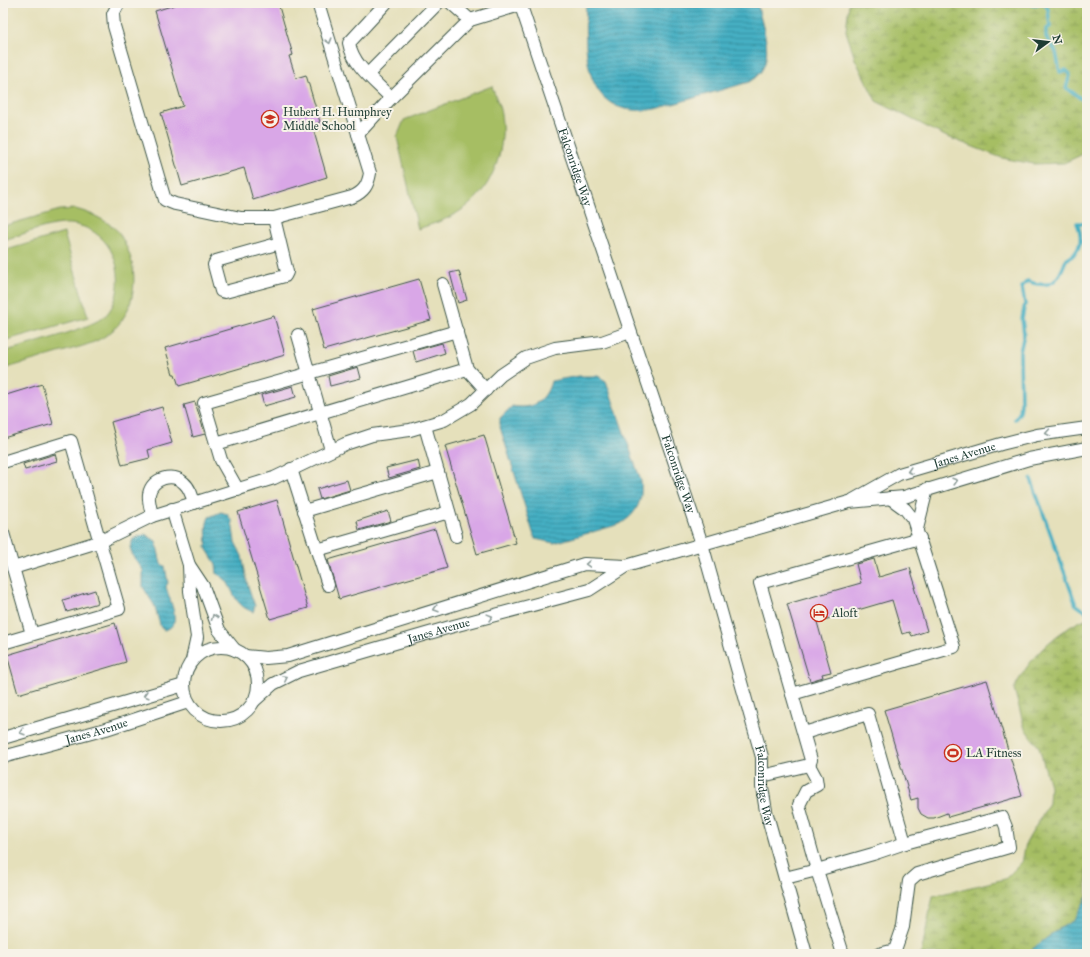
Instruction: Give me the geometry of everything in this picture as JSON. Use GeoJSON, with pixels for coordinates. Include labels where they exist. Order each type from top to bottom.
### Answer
{"type":"FeatureCollection","features":[{"type":"Feature","properties":{"kind":"street"},"geometry":{"type":"LineString","coordinates":[[119,3],[113,14],[114,26],[165,200],[175,204],[241,218],[274,218],[352,197],[364,190],[369,179],[370,173],[318,3]]}},
{"type":"Feature","properties":{"kind":"street"},"geometry":{"type":"LineString","coordinates":[[386,3],[350,43],[352,54],[358,63],[391,98]]}},
{"type":"Feature","properties":{"kind":"street"},"geometry":{"type":"LineString","coordinates":[[368,74],[438,3]]}},
{"type":"Feature","properties":{"kind":"street"},"geometry":{"type":"LineString","coordinates":[[451,3],[470,20]]}},
{"type":"Feature","properties":{"kind":"street"},"geometry":{"type":"LineString","coordinates":[[358,134],[391,98],[470,20],[520,4]]}},
{"type":"Feature","properties":{"kind":"street","name":"Falconridge Way"},"geometry":{"type":"LineString","coordinates":[[520,4],[702,544],[762,757],[762,776],[766,811],[806,954]]}},
{"type":"Feature","properties":{"kind":"street"},"geometry":{"type":"LineString","coordinates":[[274,218],[287,272],[285,276],[225,292],[221,291],[214,264],[216,261],[280,243]]}},
{"type":"Feature","properties":{"kind":"street"},"geometry":{"type":"LineString","coordinates":[[443,284],[467,368],[486,390]]}},
{"type":"Feature","properties":{"kind":"street"},"geometry":{"type":"LineString","coordinates":[[238,490],[221,460],[204,403],[456,331]]}},
{"type":"Feature","properties":{"kind":"street"},"geometry":{"type":"LineString","coordinates":[[13,568],[101,541],[152,516],[172,509],[274,478],[331,450],[372,436],[425,426],[444,420],[471,404],[501,375],[526,358],[555,348],[602,342],[630,332]]}},
{"type":"Feature","properties":{"kind":"street"},"geometry":{"type":"LineString","coordinates":[[298,335],[331,450]]}},
{"type":"Feature","properties":{"kind":"street"},"geometry":{"type":"LineString","coordinates":[[216,444],[467,368]]}},
{"type":"Feature","properties":{"kind":"street"},"geometry":{"type":"LineString","coordinates":[[425,426],[456,536]]}},
{"type":"Feature","properties":{"kind":"street","name":"Janes Avenue"},"geometry":{"type":"LineString","coordinates":[[849,502],[899,474],[1008,442],[1044,434],[1087,428]]}},
{"type":"Feature","properties":{"kind":"street"},"geometry":{"type":"LineString","coordinates":[[3,462],[72,441],[119,608],[3,643]]}},
{"type":"Feature","properties":{"kind":"street","name":"Janes Avenue"},"geometry":{"type":"LineString","coordinates":[[3,757],[106,729],[188,702],[197,712],[208,719],[221,721],[234,718],[246,711],[254,701],[273,684],[299,671],[450,627],[589,590],[626,566],[849,502],[904,497],[1029,459],[1087,448]]}},
{"type":"Feature","properties":{"kind":"street"},"geometry":{"type":"LineString","coordinates":[[291,469],[328,586]]}},
{"type":"Feature","properties":{"kind":"street"},"geometry":{"type":"LineString","coordinates":[[304,510],[438,472]]}},
{"type":"Feature","properties":{"kind":"street"},"geometry":{"type":"LineString","coordinates":[[152,516],[149,494],[157,481],[163,478],[177,478],[183,482],[188,488],[194,503]]}},
{"type":"Feature","properties":{"kind":"street"},"geometry":{"type":"LineString","coordinates":[[918,534],[927,489]]}},
{"type":"Feature","properties":{"kind":"street"},"geometry":{"type":"LineString","coordinates":[[792,694],[954,647],[918,534],[905,509],[890,498]]}},
{"type":"Feature","properties":{"kind":"street"},"geometry":{"type":"LineString","coordinates":[[172,509],[189,565],[190,591],[197,637],[192,660],[186,672],[184,685],[188,702]]}},
{"type":"Feature","properties":{"kind":"street"},"geometry":{"type":"LineString","coordinates":[[316,550],[449,512]]}},
{"type":"Feature","properties":{"kind":"street"},"geometry":{"type":"LineString","coordinates":[[3,534],[32,634]]}},
{"type":"Feature","properties":{"kind":"street"},"geometry":{"type":"LineString","coordinates":[[843,954],[799,805],[806,791],[817,785],[816,778],[809,765],[811,760],[804,733],[760,583],[918,534]]}},
{"type":"Feature","properties":{"kind":"street","name":"Janes Avenue"},"geometry":{"type":"LineString","coordinates":[[192,660],[201,653],[212,648],[223,647],[240,653],[266,658],[288,656],[584,564],[626,566]]}},
{"type":"Feature","properties":{"kind":"street"},"geometry":{"type":"LineString","coordinates":[[189,565],[203,586],[219,630],[253,665],[257,677],[258,689],[254,701]]}},
{"type":"Feature","properties":{"kind":"street","name":"Janes Avenue"},"geometry":{"type":"LineString","coordinates":[[3,738],[184,685]]}},
{"type":"Feature","properties":{"kind":"street"},"geometry":{"type":"LineString","coordinates":[[804,733],[868,714],[905,842]]}},
{"type":"Feature","properties":{"kind":"street"},"geometry":{"type":"LineString","coordinates":[[762,776],[809,765]]}},
{"type":"Feature","properties":{"kind":"street"},"geometry":{"type":"LineString","coordinates":[[785,878],[873,854],[905,842],[1002,817],[1006,827],[1009,847],[917,874],[909,881],[903,927],[895,950],[879,954]]}},
{"type":"Feature","properties":{"kind":"green space"},"geometry":{"type":"Polygon","coordinates":[[[849,3],[1087,3],[1087,152],[1064,163],[1034,164],[1002,158],[945,136],[876,101],[855,59],[846,31],[849,3]]]}},
{"type":"Feature","properties":{"kind":"green space"},"geometry":{"type":"Polygon","coordinates":[[[492,86],[499,105],[502,128],[499,156],[488,182],[471,203],[460,211],[445,219],[418,229],[397,137],[404,120],[492,86]]]}},
{"type":"Feature","properties":{"kind":"green space"},"geometry":{"type":"Polygon","coordinates":[[[75,209],[100,218],[119,233],[125,244],[133,269],[134,283],[128,309],[122,320],[113,330],[102,338],[82,346],[3,369],[3,352],[87,326],[106,315],[113,304],[118,285],[118,272],[115,260],[103,240],[94,232],[84,227],[63,224],[46,227],[3,240],[3,226],[60,210],[75,209]]]}},
{"type":"Feature","properties":{"kind":"green space"},"geometry":{"type":"Polygon","coordinates":[[[64,233],[88,317],[3,341],[3,251],[64,233]]]}},
{"type":"Feature","properties":{"kind":"green space"},"geometry":{"type":"Polygon","coordinates":[[[1087,618],[1087,897],[1074,920],[1057,930],[1026,954],[921,954],[933,896],[1005,879],[1022,862],[1026,843],[1049,803],[1050,786],[1039,747],[1025,729],[1014,689],[1027,667],[1044,647],[1064,631],[1087,618]]]}},
{"type":"Feature","properties":{"kind":"water"},"geometry":{"type":"Polygon","coordinates":[[[586,3],[757,3],[765,36],[766,57],[764,66],[758,75],[749,82],[656,109],[632,110],[614,105],[601,94],[593,80],[588,63],[585,23],[586,3]]]}},
{"type":"Feature","properties":{"kind":"water"},"geometry":{"type":"Polygon","coordinates":[[[579,376],[598,376],[606,381],[641,481],[641,495],[635,511],[620,524],[554,543],[535,539],[500,427],[500,418],[512,406],[526,407],[542,399],[549,388],[551,381],[579,376]]]}},
{"type":"Feature","properties":{"kind":"water"},"geometry":{"type":"Polygon","coordinates":[[[221,512],[227,514],[232,521],[235,542],[242,556],[248,586],[255,606],[253,612],[245,608],[240,603],[227,582],[217,574],[216,564],[206,548],[207,525],[209,517],[221,512]]]}},
{"type":"Feature","properties":{"kind":"water"},"geometry":{"type":"Polygon","coordinates":[[[145,534],[156,541],[161,564],[165,566],[168,583],[166,586],[174,611],[173,623],[170,627],[164,630],[161,628],[154,605],[143,587],[143,570],[132,555],[130,547],[133,539],[145,534]]]}},
{"type":"Feature","properties":{"kind":"water"},"geometry":{"type":"Polygon","coordinates":[[[1087,897],[1087,954],[1026,954],[1057,930],[1074,920],[1087,897]]]}},
{"type":"Feature","properties":{"kind":"building"},"geometry":{"type":"Polygon","coordinates":[[[181,3],[278,3],[293,55],[289,56],[296,78],[306,75],[320,122],[312,125],[327,177],[253,200],[244,168],[182,186],[161,113],[183,106],[155,11],[181,3]]]}},
{"type":"Feature","properties":{"kind":"building"},"geometry":{"type":"Polygon","coordinates":[[[459,271],[467,300],[458,303],[450,273],[459,271]]]}},
{"type":"Feature","properties":{"kind":"building"},"geometry":{"type":"Polygon","coordinates":[[[419,279],[431,320],[324,350],[313,309],[419,279]]]}},
{"type":"Feature","properties":{"kind":"building"},"geometry":{"type":"Polygon","coordinates":[[[274,316],[285,355],[179,386],[175,374],[173,374],[165,348],[274,316]]]}},
{"type":"Feature","properties":{"kind":"building"},"geometry":{"type":"Polygon","coordinates":[[[442,343],[445,353],[416,362],[413,351],[442,343]]]}},
{"type":"Feature","properties":{"kind":"building"},"geometry":{"type":"Polygon","coordinates":[[[358,367],[361,378],[330,386],[328,376],[358,367]]]}},
{"type":"Feature","properties":{"kind":"building"},"geometry":{"type":"Polygon","coordinates":[[[42,384],[53,424],[3,438],[3,396],[42,384]]]}},
{"type":"Feature","properties":{"kind":"building"},"geometry":{"type":"Polygon","coordinates":[[[293,386],[296,397],[264,406],[261,395],[293,386]]]}},
{"type":"Feature","properties":{"kind":"building"},"geometry":{"type":"Polygon","coordinates":[[[195,402],[205,434],[193,437],[184,405],[195,402]]]}},
{"type":"Feature","properties":{"kind":"building"},"geometry":{"type":"Polygon","coordinates":[[[162,407],[172,443],[148,450],[150,458],[122,465],[111,422],[162,407]]]}},
{"type":"Feature","properties":{"kind":"building"},"geometry":{"type":"Polygon","coordinates":[[[484,435],[516,543],[477,554],[445,446],[484,435]]]}},
{"type":"Feature","properties":{"kind":"building"},"geometry":{"type":"Polygon","coordinates":[[[55,454],[57,461],[25,470],[23,464],[55,454]]]}},
{"type":"Feature","properties":{"kind":"building"},"geometry":{"type":"Polygon","coordinates":[[[418,460],[420,469],[389,478],[386,468],[418,460]]]}},
{"type":"Feature","properties":{"kind":"building"},"geometry":{"type":"Polygon","coordinates":[[[347,480],[350,490],[320,499],[317,489],[347,480]]]}},
{"type":"Feature","properties":{"kind":"building"},"geometry":{"type":"Polygon","coordinates":[[[277,500],[308,608],[270,619],[238,512],[277,500]]]}},
{"type":"Feature","properties":{"kind":"building"},"geometry":{"type":"Polygon","coordinates":[[[388,511],[391,521],[359,530],[357,521],[388,511]]]}},
{"type":"Feature","properties":{"kind":"building"},"geometry":{"type":"Polygon","coordinates":[[[435,529],[447,568],[339,599],[328,560],[435,529]]]}},
{"type":"Feature","properties":{"kind":"building","name":"Aloft"},"geometry":{"type":"Polygon","coordinates":[[[874,559],[879,577],[910,568],[927,631],[912,636],[910,632],[902,634],[892,600],[817,622],[831,672],[822,674],[823,677],[810,681],[787,604],[861,583],[856,564],[874,559]]]}},
{"type":"Feature","properties":{"kind":"building"},"geometry":{"type":"Polygon","coordinates":[[[95,590],[98,603],[67,612],[63,600],[95,590]]]}},
{"type":"Feature","properties":{"kind":"building"},"geometry":{"type":"Polygon","coordinates":[[[115,623],[126,662],[18,694],[7,655],[115,623]]]}},
{"type":"Feature","properties":{"kind":"building","name":"LA Fitness"},"geometry":{"type":"Polygon","coordinates":[[[987,680],[1022,796],[948,817],[947,813],[934,818],[928,818],[921,814],[918,808],[918,798],[911,800],[884,710],[987,680]]]}},
{"type":"Feature","properties":{"kind":"waterway"},"geometry":{"type":"LineString","coordinates":[[1029,3],[1035,5],[1040,3]]}},
{"type":"Feature","properties":{"kind":"waterway"},"geometry":{"type":"LineString","coordinates":[[1044,3],[1048,9],[1050,27],[1046,29],[1046,37],[1056,52],[1060,72],[1066,70],[1070,74],[1066,88],[1087,102]]}},
{"type":"Feature","properties":{"kind":"waterway"},"geometry":{"type":"LineString","coordinates":[[1015,419],[1020,412],[1021,404],[1020,352],[1024,334],[1022,319],[1025,304],[1022,287],[1027,281],[1043,285],[1057,279],[1066,260],[1075,253],[1080,244],[1080,234],[1077,223],[1087,223]]}},
{"type":"Feature","properties":{"kind":"waterway"},"geometry":{"type":"LineString","coordinates":[[1031,479],[1076,605],[1087,612]]}},
{"type":"Feature","properties":{"kind":"place","name":"Hubert H. Humphrey Middle School"},"geometry":{"type":"Point","coordinates":[270,119]}},
{"type":"Feature","properties":{"kind":"place","name":"Aloft"},"geometry":{"type":"Point","coordinates":[819,613]}},
{"type":"Feature","properties":{"kind":"place","name":"LA Fitness"},"geometry":{"type":"Point","coordinates":[953,753]}}]}
